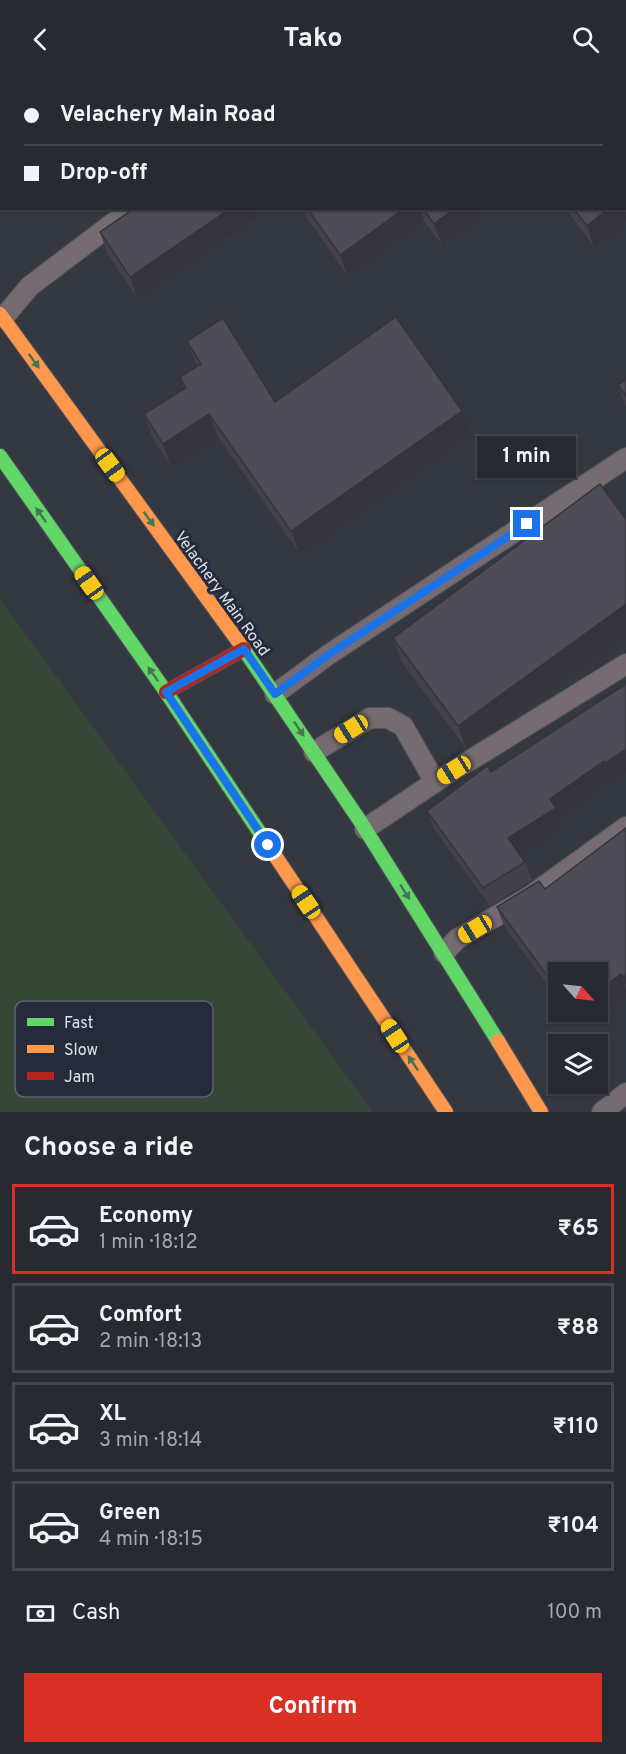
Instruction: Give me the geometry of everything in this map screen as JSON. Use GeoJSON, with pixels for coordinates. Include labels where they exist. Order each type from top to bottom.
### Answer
{"type":"FeatureCollection","features":[{"type":"Feature","properties":{"kind":"main road","name":"Velachery Main Road"},"geometry":{"type":"LineString","coordinates":[[2,316],[275,694],[444,953],[541,1112]]}},
{"type":"Feature","properties":{"kind":"main road"},"geometry":{"type":"LineString","coordinates":[[0,456],[166,692],[446,1112]]}},
{"type":"Feature","properties":{"kind":"main road"},"geometry":{"type":"LineString","coordinates":[[166,692],[244,649]]}},
{"type":"Feature","properties":{"kind":"lane"},"geometry":{"type":"LineString","coordinates":[[2,316],[30,286],[130,210]]}},
{"type":"Feature","properties":{"kind":"lane"},"geometry":{"type":"LineString","coordinates":[[275,694],[328,655],[626,459]]}},
{"type":"Feature","properties":{"kind":"lane"},"geometry":{"type":"LineString","coordinates":[[365,829],[435,782],[626,664]]}},
{"type":"Feature","properties":{"kind":"lane"},"geometry":{"type":"LineString","coordinates":[[314,752],[370,718],[388,718],[403,726],[435,782]]}},
{"type":"Feature","properties":{"kind":"lane"},"geometry":{"type":"LineString","coordinates":[[444,953],[457,939],[529,897],[626,827]]}},
{"type":"Feature","properties":{"kind":"lane"},"geometry":{"type":"LineString","coordinates":[[602,1112],[626,1093]]}},
{"type":"Feature","properties":{"kind":"green space"},"geometry":{"type":"Polygon","coordinates":[[[0,599],[373,1112],[0,1112],[0,599]]]}},
{"type":"Feature","properties":{"kind":"building"},"geometry":{"type":"Polygon","coordinates":[[[132,210],[228,210],[130,277],[100,232],[132,210]]]}},
{"type":"Feature","properties":{"kind":"building"},"geometry":{"type":"Polygon","coordinates":[[[308,210],[402,210],[340,255],[308,210]]]}},
{"type":"Feature","properties":{"kind":"building"},"geometry":{"type":"Polygon","coordinates":[[[424,210],[452,210],[434,224],[424,210]]]}},
{"type":"Feature","properties":{"kind":"building"},"geometry":{"type":"Polygon","coordinates":[[[575,210],[607,210],[587,226],[575,210]]]}},
{"type":"Feature","properties":{"kind":"building"},"geometry":{"type":"Polygon","coordinates":[[[396,317],[462,411],[291,531],[209,414],[163,444],[144,414],[186,388],[180,377],[201,364],[187,341],[223,318],[275,402],[396,317]]]}},
{"type":"Feature","properties":{"kind":"building"},"geometry":{"type":"Polygon","coordinates":[[[626,380],[626,396],[618,385],[626,380]]]}},
{"type":"Feature","properties":{"kind":"building"},"geometry":{"type":"Polygon","coordinates":[[[600,484],[626,518],[626,604],[458,726],[393,638],[600,484]]]}},
{"type":"Feature","properties":{"kind":"building"},"geometry":{"type":"Polygon","coordinates":[[[626,684],[626,749],[605,763],[604,761],[550,799],[556,808],[508,838],[525,862],[483,888],[427,811],[487,766],[491,772],[626,684]]]}},
{"type":"Feature","properties":{"kind":"building"},"geometry":{"type":"Polygon","coordinates":[[[626,828],[626,974],[623,977],[621,974],[608,983],[608,962],[548,962],[548,977],[497,907],[539,881],[545,889],[626,828]]]}},
{"type":"Feature","properties":{"kind":"traffic: fast"},"geometry":{"type":"LineString","coordinates":[[0,456],[166,692],[262,836]]}},
{"type":"Feature","properties":{"kind":"traffic: fast"},"geometry":{"type":"LineString","coordinates":[[243,648],[360,821],[498,1041]]}},
{"type":"Feature","properties":{"kind":"traffic: slow"},"geometry":{"type":"LineString","coordinates":[[0,314],[243,648]]}},
{"type":"Feature","properties":{"kind":"traffic: slow"},"geometry":{"type":"LineString","coordinates":[[262,836],[446,1112]]}},
{"type":"Feature","properties":{"kind":"traffic: slow"},"geometry":{"type":"LineString","coordinates":[[498,1041],[541,1112]]}},
{"type":"Feature","properties":{"kind":"traffic: jam"},"geometry":{"type":"LineString","coordinates":[[166,692],[244,649]]}},
{"type":"Feature","properties":{"kind":"route"},"geometry":{"type":"LineString","coordinates":[[268,845],[166,692],[244,649],[275,694],[328,655],[527,524]]}}]}
